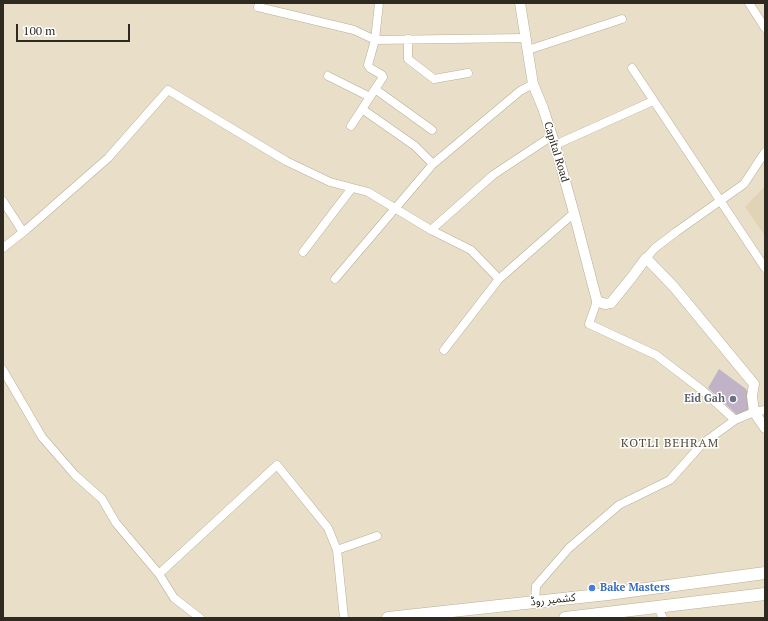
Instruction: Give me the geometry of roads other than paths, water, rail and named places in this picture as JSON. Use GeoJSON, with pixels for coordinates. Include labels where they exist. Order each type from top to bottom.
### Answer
{"type":"FeatureCollection","features":[{"type":"Feature","properties":{"kind":"main road","name":"کشمیر روڈ"},"geometry":{"type":"LineString","coordinates":[[388,618],[608,594],[765,573]]}},
{"type":"Feature","properties":{"kind":"main road","name":"کشمیر روڈ"},"geometry":{"type":"LineString","coordinates":[[564,618],[660,612],[765,594]]}},
{"type":"Feature","properties":{"kind":"street"},"geometry":{"type":"LineString","coordinates":[[351,126],[383,76],[370,68],[368,65],[375,40],[380,3]]}},
{"type":"Feature","properties":{"kind":"street","name":"Capital Road"},"geometry":{"type":"LineString","coordinates":[[520,3],[533,84],[543,108],[553,140],[597,300]]}},
{"type":"Feature","properties":{"kind":"street"},"geometry":{"type":"LineString","coordinates":[[748,3],[765,28]]}},
{"type":"Feature","properties":{"kind":"street"},"geometry":{"type":"LineString","coordinates":[[258,7],[354,30],[375,40],[526,38]]}},
{"type":"Feature","properties":{"kind":"street"},"geometry":{"type":"LineString","coordinates":[[528,50],[622,19]]}},
{"type":"Feature","properties":{"kind":"street"},"geometry":{"type":"LineString","coordinates":[[408,39],[408,59],[434,79],[468,73]]}},
{"type":"Feature","properties":{"kind":"street"},"geometry":{"type":"LineString","coordinates":[[632,68],[765,268]]}},
{"type":"Feature","properties":{"kind":"street"},"geometry":{"type":"LineString","coordinates":[[328,76],[370,97]]}},
{"type":"Feature","properties":{"kind":"street"},"geometry":{"type":"LineString","coordinates":[[335,279],[433,164],[520,92],[533,84]]}},
{"type":"Feature","properties":{"kind":"street"},"geometry":{"type":"LineString","coordinates":[[3,248],[108,158],[168,90],[286,161],[330,182],[368,192],[431,230],[471,250],[499,279]]}},
{"type":"Feature","properties":{"kind":"street"},"geometry":{"type":"LineString","coordinates":[[375,90],[432,130]]}},
{"type":"Feature","properties":{"kind":"street"},"geometry":{"type":"LineString","coordinates":[[431,230],[493,175],[553,140],[653,101]]}},
{"type":"Feature","properties":{"kind":"street"},"geometry":{"type":"LineString","coordinates":[[362,109],[415,146],[433,164]]}},
{"type":"Feature","properties":{"kind":"street"},"geometry":{"type":"LineString","coordinates":[[735,420],[702,390],[656,355],[589,324],[597,300],[605,304],[611,303],[655,248],[744,184],[765,152]]}},
{"type":"Feature","properties":{"kind":"street"},"geometry":{"type":"LineString","coordinates":[[303,252],[352,188]]}},
{"type":"Feature","properties":{"kind":"street"},"geometry":{"type":"LineString","coordinates":[[3,201],[23,232]]}},
{"type":"Feature","properties":{"kind":"street"},"geometry":{"type":"LineString","coordinates":[[444,350],[499,279],[574,213]]}},
{"type":"Feature","properties":{"kind":"street"},"geometry":{"type":"LineString","coordinates":[[646,258],[674,288],[754,384],[752,396],[754,412],[765,428]]}},
{"type":"Feature","properties":{"kind":"street"},"geometry":{"type":"LineString","coordinates":[[3,370],[42,436],[76,475],[102,499],[116,523],[159,574],[174,598],[200,618]]}},
{"type":"Feature","properties":{"kind":"street"},"geometry":{"type":"LineString","coordinates":[[535,602],[536,586],[569,548],[619,505],[670,480],[702,444],[735,420],[754,412],[765,410]]}},
{"type":"Feature","properties":{"kind":"street"},"geometry":{"type":"LineString","coordinates":[[159,574],[277,465],[328,528],[337,550],[344,618]]}},
{"type":"Feature","properties":{"kind":"street"},"geometry":{"type":"LineString","coordinates":[[337,550],[377,536]]}},
{"type":"Feature","properties":{"kind":"place","name":"Eid Gah"},"geometry":{"type":"Point","coordinates":[733,399]}},
{"type":"Feature","properties":{"kind":"place","name":"Bake Masters"},"geometry":{"type":"Point","coordinates":[592,588]}},
{"type":"Feature","properties":{"kind":"district","name":"KOTLI BEHRAM"},"geometry":{"type":"Point","coordinates":[670,444]}}]}
